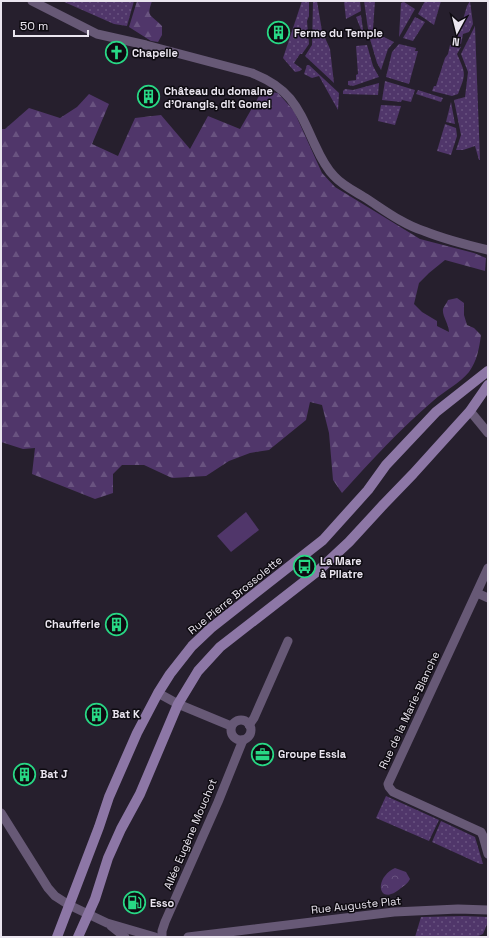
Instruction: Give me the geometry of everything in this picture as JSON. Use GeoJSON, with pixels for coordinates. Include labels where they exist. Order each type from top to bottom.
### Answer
{"type":"FeatureCollection","features":[{"type":"Feature","properties":{"kind":"main road","name":"Rue Pierre Brossolette"},"geometry":{"type":"LineString","coordinates":[[57,937],[109,797],[137,733],[170,674],[192,646],[222,619],[323,540],[368,490],[386,466],[436,412],[488,371]]}},
{"type":"Feature","properties":{"kind":"main road"},"geometry":{"type":"LineString","coordinates":[[78,937],[89,914],[108,858],[121,829],[140,794],[178,704],[189,684],[210,656],[319,570],[349,542],[470,412],[488,385]]}},
{"type":"Feature","properties":{"kind":"street"},"geometry":{"type":"LineString","coordinates":[[32,1],[97,34],[252,73],[265,79],[274,84],[290,98],[300,112],[328,170],[338,181],[393,215],[424,231],[488,250]]}},
{"type":"Feature","properties":{"kind":"street"},"geometry":{"type":"LineString","coordinates":[[470,412],[488,433]]}},
{"type":"Feature","properties":{"kind":"street","name":"Rue de la Marie-Blanche"},"geometry":{"type":"LineString","coordinates":[[488,568],[389,781],[389,788],[393,792],[481,832],[488,854]]}},
{"type":"Feature","properties":{"kind":"street"},"geometry":{"type":"LineString","coordinates":[[477,593],[488,598]]}},
{"type":"Feature","properties":{"kind":"street","name":"Allée Eugène Mouchot"},"geometry":{"type":"LineString","coordinates":[[162,937],[165,922],[218,802],[243,740],[250,734],[250,725],[288,641]]}},
{"type":"Feature","properties":{"kind":"street"},"geometry":{"type":"LineString","coordinates":[[158,694],[231,726]]}},
{"type":"Feature","properties":{"kind":"street"},"geometry":{"type":"LineString","coordinates":[[243,740],[234,738],[231,732],[231,726],[235,721],[242,720],[250,725]]}},
{"type":"Feature","properties":{"kind":"street"},"geometry":{"type":"LineString","coordinates":[[1,813],[51,892],[69,905],[107,923],[155,937]]}},
{"type":"Feature","properties":{"kind":"street","name":"Rue Auguste Plat"},"geometry":{"type":"LineString","coordinates":[[188,937],[222,935],[310,922],[394,912],[458,909],[488,910]]}},
{"type":"Feature","properties":{"kind":"street"},"geometry":{"type":"LineString","coordinates":[[107,923],[125,937]]}},
{"type":"Feature","properties":{"kind":"green space"},"geometry":{"type":"Polygon","coordinates":[[[62,1],[134,1],[127,26],[114,24],[62,1]]]}},
{"type":"Feature","properties":{"kind":"green space"},"geometry":{"type":"Polygon","coordinates":[[[137,1],[152,1],[149,10],[150,13],[152,17],[162,26],[162,35],[158,42],[151,41],[129,27],[137,1]]]}},
{"type":"Feature","properties":{"kind":"green space"},"geometry":{"type":"Polygon","coordinates":[[[302,1],[309,1],[309,16],[307,21],[309,44],[294,63],[302,69],[295,72],[283,58],[302,1]]]}},
{"type":"Feature","properties":{"kind":"green space"},"geometry":{"type":"Polygon","coordinates":[[[313,1],[317,1],[322,31],[330,49],[334,83],[305,56],[312,45],[313,1]]]}},
{"type":"Feature","properties":{"kind":"green space"},"geometry":{"type":"Polygon","coordinates":[[[344,1],[360,1],[361,11],[346,19],[344,1]]]}},
{"type":"Feature","properties":{"kind":"green space"},"geometry":{"type":"Polygon","coordinates":[[[364,1],[375,1],[373,29],[375,36],[369,36],[364,1]]]}},
{"type":"Feature","properties":{"kind":"green space"},"geometry":{"type":"Polygon","coordinates":[[[425,1],[441,1],[434,25],[418,14],[425,1]]]}},
{"type":"Feature","properties":{"kind":"green space"},"geometry":{"type":"Polygon","coordinates":[[[470,1],[473,24],[469,32],[463,34],[461,44],[455,42],[457,33],[459,33],[467,6],[470,1]]]}},
{"type":"Feature","properties":{"kind":"green space"},"geometry":{"type":"Polygon","coordinates":[[[404,2],[415,9],[399,37],[401,3],[404,2]]]}},
{"type":"Feature","properties":{"kind":"green space"},"geometry":{"type":"Polygon","coordinates":[[[361,15],[364,37],[356,17],[361,15]]]}},
{"type":"Feature","properties":{"kind":"green space"},"geometry":{"type":"Polygon","coordinates":[[[415,17],[425,22],[413,41],[403,38],[415,17]]]}},
{"type":"Feature","properties":{"kind":"green space"},"geometry":{"type":"Polygon","coordinates":[[[475,26],[480,160],[475,146],[463,150],[456,150],[461,135],[454,100],[465,97],[468,72],[461,54],[475,26]]]}},
{"type":"Feature","properties":{"kind":"green space"},"geometry":{"type":"Polygon","coordinates":[[[384,37],[394,42],[388,49],[381,70],[377,63],[370,39],[384,37]]]}},
{"type":"Feature","properties":{"kind":"green space"},"geometry":{"type":"Polygon","coordinates":[[[399,44],[416,48],[415,51],[418,51],[409,84],[386,77],[392,52],[399,44]]]}},
{"type":"Feature","properties":{"kind":"green space"},"geometry":{"type":"Polygon","coordinates":[[[367,45],[373,66],[379,77],[353,86],[348,85],[348,81],[356,80],[356,75],[358,74],[356,46],[367,45]]]}},
{"type":"Feature","properties":{"kind":"green space"},"geometry":{"type":"Polygon","coordinates":[[[450,45],[461,47],[457,54],[464,74],[458,94],[452,96],[432,91],[434,86],[436,86],[450,45]]]}},
{"type":"Feature","properties":{"kind":"green space"},"geometry":{"type":"Polygon","coordinates":[[[307,65],[309,65],[339,93],[338,110],[319,76],[312,78],[304,74],[307,65]]]}},
{"type":"Feature","properties":{"kind":"green space"},"geometry":{"type":"Polygon","coordinates":[[[385,81],[415,90],[411,102],[402,100],[401,102],[382,100],[385,81]]]}},
{"type":"Feature","properties":{"kind":"green space"},"geometry":{"type":"Polygon","coordinates":[[[379,83],[378,95],[343,94],[345,89],[353,90],[379,83]]]}},
{"type":"Feature","properties":{"kind":"green space"},"geometry":{"type":"Polygon","coordinates":[[[418,90],[443,98],[441,102],[416,94],[418,90]]]}},
{"type":"Feature","properties":{"kind":"green space"},"geometry":{"type":"Polygon","coordinates":[[[262,91],[278,93],[294,111],[322,173],[335,187],[420,239],[474,253],[486,258],[485,271],[445,260],[419,283],[414,304],[422,312],[437,321],[437,326],[449,332],[443,308],[448,300],[457,298],[464,303],[464,315],[467,325],[474,328],[481,335],[477,355],[472,368],[461,380],[437,398],[397,434],[342,493],[333,480],[329,433],[322,405],[310,402],[306,420],[269,450],[250,453],[229,461],[206,476],[172,478],[144,465],[122,465],[113,474],[113,493],[95,499],[32,474],[35,448],[23,449],[1,442],[1,129],[5,129],[29,108],[60,118],[77,107],[89,94],[109,104],[92,144],[118,156],[135,118],[161,115],[190,149],[208,116],[240,129],[262,91]]]}},
{"type":"Feature","properties":{"kind":"green space"},"geometry":{"type":"Polygon","coordinates":[[[451,102],[455,124],[446,122],[451,102]]]}},
{"type":"Feature","properties":{"kind":"green space"},"geometry":{"type":"Polygon","coordinates":[[[381,105],[401,106],[395,125],[378,121],[381,105]]]}},
{"type":"Feature","properties":{"kind":"green space"},"geometry":{"type":"Polygon","coordinates":[[[445,124],[456,128],[457,136],[451,155],[437,151],[445,124]]]}},
{"type":"Feature","properties":{"kind":"green space"},"geometry":{"type":"Polygon","coordinates":[[[246,512],[259,530],[231,552],[217,536],[246,512]]]}},
{"type":"Feature","properties":{"kind":"green space"},"geometry":{"type":"Polygon","coordinates":[[[386,796],[439,820],[429,841],[376,818],[386,796]]]}},
{"type":"Feature","properties":{"kind":"green space"},"geometry":{"type":"Polygon","coordinates":[[[441,821],[475,837],[483,864],[432,842],[441,821]]]}},
{"type":"Feature","properties":{"kind":"green space"},"geometry":{"type":"Polygon","coordinates":[[[395,868],[406,872],[410,879],[401,888],[387,895],[383,893],[381,884],[383,878],[395,868]]]}},
{"type":"Feature","properties":{"kind":"green space"},"geometry":{"type":"Polygon","coordinates":[[[421,917],[488,917],[488,922],[483,934],[476,937],[415,937],[421,917]]]}},
{"type":"Feature","properties":{"kind":"place","name":"Ferme du Temple"},"geometry":{"type":"Point","coordinates":[279,33]}},
{"type":"Feature","properties":{"kind":"place","name":"Chapelle"},"geometry":{"type":"Point","coordinates":[117,53]}},
{"type":"Feature","properties":{"kind":"place","name":"Château du domaine d'Orangis, dit Gomel"},"geometry":{"type":"Point","coordinates":[148,97]}},
{"type":"Feature","properties":{"kind":"place","name":"La Mare à Pilatre"},"geometry":{"type":"Point","coordinates":[305,567]}},
{"type":"Feature","properties":{"kind":"place","name":"Chaufferie"},"geometry":{"type":"Point","coordinates":[116,624]}},
{"type":"Feature","properties":{"kind":"place","name":"Bat K"},"geometry":{"type":"Point","coordinates":[96,714]}},
{"type":"Feature","properties":{"kind":"place","name":"Groupe Essia"},"geometry":{"type":"Point","coordinates":[262,754]}},
{"type":"Feature","properties":{"kind":"place","name":"Bat J"},"geometry":{"type":"Point","coordinates":[24,774]}},
{"type":"Feature","properties":{"kind":"place","name":"Esso"},"geometry":{"type":"Point","coordinates":[135,903]}}]}
